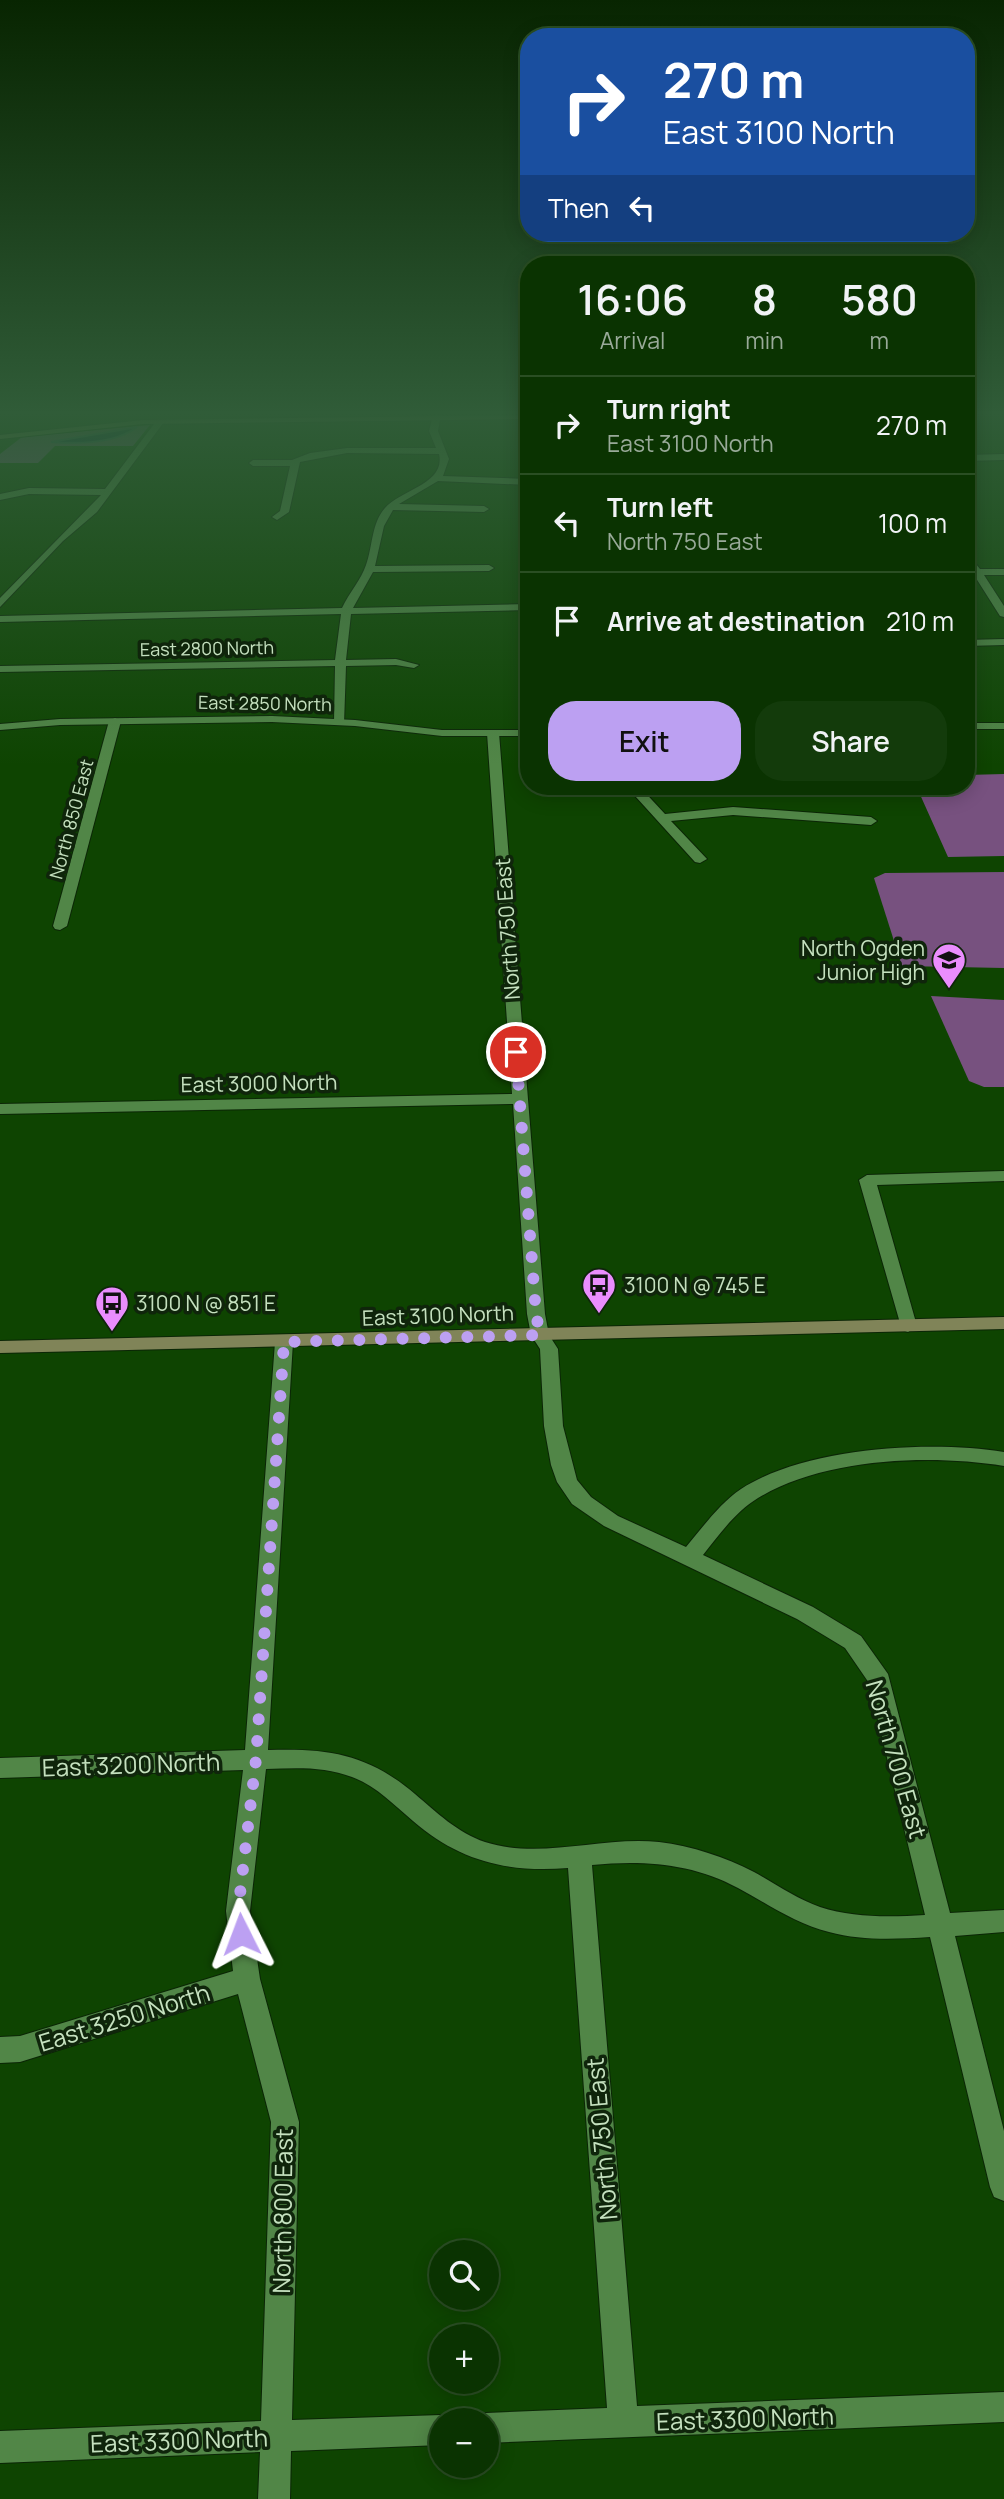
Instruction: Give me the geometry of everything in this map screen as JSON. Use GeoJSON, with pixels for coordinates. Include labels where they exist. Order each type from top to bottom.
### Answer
{"type":"FeatureCollection","features":[{"type":"Feature","properties":{"kind":"main road","name":"East 3100 North"},"geometry":{"type":"LineString","coordinates":[[0,1347],[1004,1323]]}},
{"type":"Feature","properties":{"kind":"street"},"geometry":{"type":"LineString","coordinates":[[0,604],[70,532]]}},
{"type":"Feature","properties":{"kind":"street"},"geometry":{"type":"LineString","coordinates":[[340,722],[346,612],[369,569],[378,532]]}},
{"type":"Feature","properties":{"kind":"street"},"geometry":{"type":"LineString","coordinates":[[369,569],[489,568]]}},
{"type":"Feature","properties":{"kind":"street"},"geometry":{"type":"LineString","coordinates":[[975,572],[1004,572]]}},
{"type":"Feature","properties":{"kind":"street"},"geometry":{"type":"LineString","coordinates":[[975,577],[1004,614]]}},
{"type":"Feature","properties":{"kind":"street"},"geometry":{"type":"LineString","coordinates":[[0,619],[520,607]]}},
{"type":"Feature","properties":{"kind":"street"},"geometry":{"type":"LineString","coordinates":[[975,643],[1004,642]]}},
{"type":"Feature","properties":{"kind":"street","name":"East 2800 North"},"geometry":{"type":"LineString","coordinates":[[0,669],[342,663],[414,665]]}},
{"type":"Feature","properties":{"kind":"street","name":"East 2850 North"},"geometry":{"type":"LineString","coordinates":[[0,727],[115,721],[272,719],[340,722],[430,732],[520,733]]}},
{"type":"Feature","properties":{"kind":"street","name":"North 850 East"},"geometry":{"type":"LineString","coordinates":[[60,926],[115,721]]}},
{"type":"Feature","properties":{"kind":"street"},"geometry":{"type":"LineString","coordinates":[[975,726],[1004,726]]}},
{"type":"Feature","properties":{"kind":"street","name":"North 750 East"},"geometry":{"type":"LineString","coordinates":[[493,733],[536,1314],[540,1335],[549,1349],[559,1457]]}},
{"type":"Feature","properties":{"kind":"street"},"geometry":{"type":"LineString","coordinates":[[640,795],[700,859]]}},
{"type":"Feature","properties":{"kind":"street"},"geometry":{"type":"LineString","coordinates":[[660,818],[733,811],[871,821]]}},
{"type":"Feature","properties":{"kind":"street","name":"East 3000 North"},"geometry":{"type":"LineString","coordinates":[[0,1109],[519,1099]]}},
{"type":"Feature","properties":{"kind":"street"},"geometry":{"type":"LineString","coordinates":[[908,1326],[867,1180],[1004,1176]]}},
{"type":"Feature","properties":{"kind":"street","name":"North 800 East"},"geometry":{"type":"LineString","coordinates":[[274,2499],[285,2122],[247,1979],[238,1911],[256,1759],[284,1342]]}},
{"type":"Feature","properties":{"kind":"street"},"geometry":{"type":"LineString","coordinates":[[689,1558],[732,1506],[752,1492],[797,1474],[890,1455],[959,1451],[1004,1458]]}},
{"type":"Feature","properties":{"kind":"street","name":"North 700 East"},"geometry":{"type":"LineString","coordinates":[[559,1457],[575,1495],[591,1508],[805,1613],[853,1642],[880,1680],[1004,2187]]}},
{"type":"Feature","properties":{"kind":"street","name":"East 3200 North"},"geometry":{"type":"LineString","coordinates":[[0,1768],[310,1758],[350,1765],[383,1782],[447,1837],[488,1853],[527,1860],[645,1852],[694,1858],[734,1873],[785,1904],[830,1921],[874,1926],[1004,1921]]}},
{"type":"Feature","properties":{"kind":"street","name":"North 750 East"},"geometry":{"type":"LineString","coordinates":[[579,1856],[623,2422]]}},
{"type":"Feature","properties":{"kind":"street","name":"East 3250 North"},"geometry":{"type":"LineString","coordinates":[[0,2050],[20,2049],[247,1979]]}},
{"type":"Feature","properties":{"kind":"street","name":"East 3300 North"},"geometry":{"type":"LineString","coordinates":[[499,2427],[1004,2407]]}},
{"type":"Feature","properties":{"kind":"street","name":"East 3300 North"},"geometry":{"type":"LineString","coordinates":[[0,2447],[429,2430]]}},
{"type":"Feature","properties":{"kind":"shaded area"},"geometry":{"type":"Polygon","coordinates":[[[1004,774],[1004,856],[948,857],[920,795],[975,795],[975,775],[1004,774]]]}},
{"type":"Feature","properties":{"kind":"shaded area"},"geometry":{"type":"Polygon","coordinates":[[[1004,872],[1004,968],[902,966],[874,878],[885,873],[1004,872]]]}},
{"type":"Feature","properties":{"kind":"shaded area"},"geometry":{"type":"Polygon","coordinates":[[[931,996],[1004,1000],[1004,1087],[984,1087],[969,1081],[931,996]]]}},
{"type":"Feature","properties":{"kind":"place","name":"North Ogden Junior High"},"geometry":{"type":"Point","coordinates":[949,990]}},
{"type":"Feature","properties":{"kind":"place","name":"3100 N @ 745 E"},"geometry":{"type":"Point","coordinates":[599,1315]}},
{"type":"Feature","properties":{"kind":"place","name":"3100 N @ 851 E"},"geometry":{"type":"Point","coordinates":[112,1333]}},
{"type":"Feature","properties":{"kind":"route"},"geometry":{"type":"LineString","coordinates":[[241,1934],[238,1911],[256,1759],[284,1342],[540,1335],[536,1314],[516,1052]]}}]}
